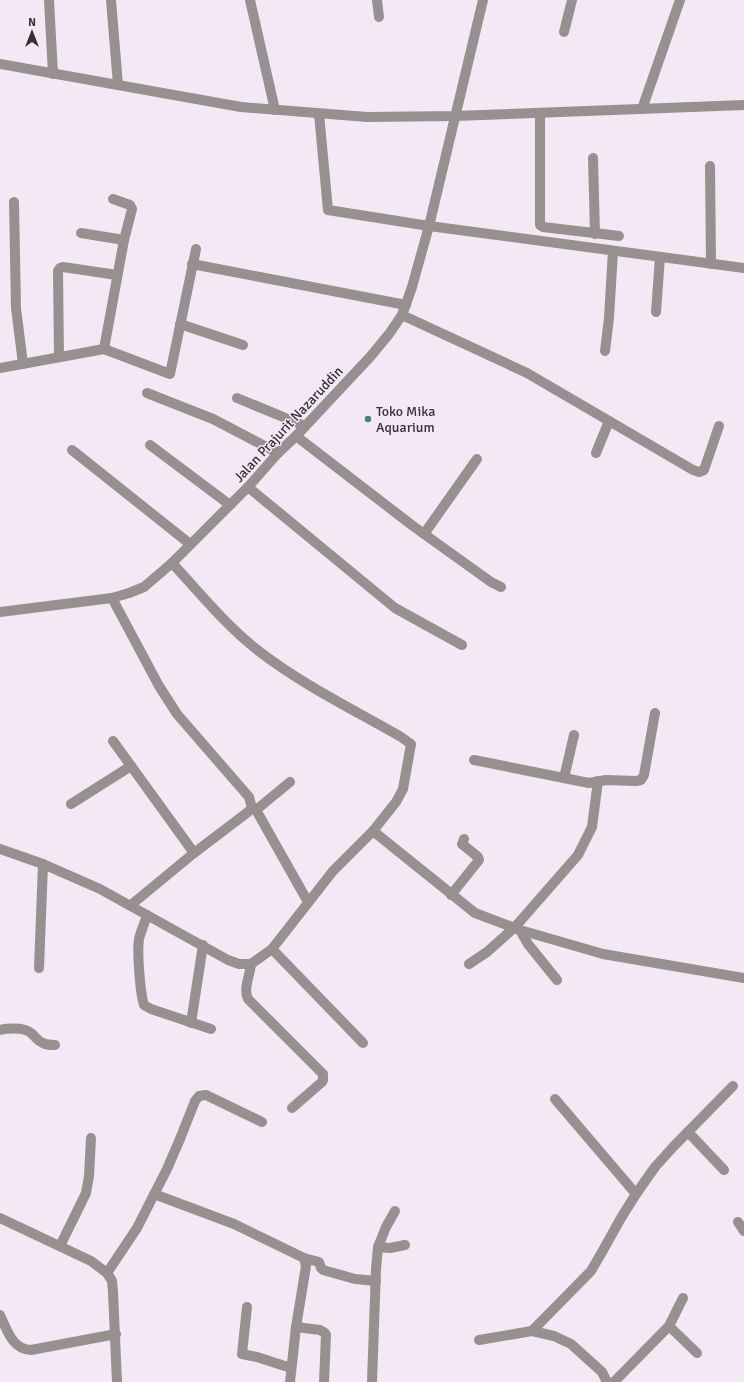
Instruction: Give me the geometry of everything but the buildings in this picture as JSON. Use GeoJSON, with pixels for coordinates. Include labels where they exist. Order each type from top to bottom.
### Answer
{"type":"FeatureCollection","features":[{"type":"Feature","properties":{"kind":"street"},"geometry":{"type":"LineString","coordinates":[[49,0],[53,74]]}},
{"type":"Feature","properties":{"kind":"street"},"geometry":{"type":"LineString","coordinates":[[110,0],[118,86]]}},
{"type":"Feature","properties":{"kind":"street"},"geometry":{"type":"LineString","coordinates":[[250,0],[275,110]]}},
{"type":"Feature","properties":{"kind":"street"},"geometry":{"type":"LineString","coordinates":[[378,0],[379,17]]}},
{"type":"Feature","properties":{"kind":"street","name":"Jalan Prajurit Nazaruddin"},"geometry":{"type":"LineString","coordinates":[[0,612],[112,598],[144,587],[172,563],[248,487],[278,453],[296,436],[370,357],[389,334],[404,310],[429,226],[483,0]]}},
{"type":"Feature","properties":{"kind":"street"},"geometry":{"type":"LineString","coordinates":[[564,32],[572,0]]}},
{"type":"Feature","properties":{"kind":"street"},"geometry":{"type":"LineString","coordinates":[[642,109],[680,0]]}},
{"type":"Feature","properties":{"kind":"street"},"geometry":{"type":"LineString","coordinates":[[0,64],[241,108],[367,117],[455,116],[744,104]]}},
{"type":"Feature","properties":{"kind":"street"},"geometry":{"type":"LineString","coordinates":[[540,113],[540,225],[543,227],[619,236]]}},
{"type":"Feature","properties":{"kind":"street"},"geometry":{"type":"LineString","coordinates":[[319,114],[328,210],[429,226],[744,268]]}},
{"type":"Feature","properties":{"kind":"street"},"geometry":{"type":"LineString","coordinates":[[593,158],[595,234]]}},
{"type":"Feature","properties":{"kind":"street"},"geometry":{"type":"LineString","coordinates":[[710,166],[711,264]]}},
{"type":"Feature","properties":{"kind":"street"},"geometry":{"type":"LineString","coordinates":[[104,349],[116,275],[132,207],[112,199]]}},
{"type":"Feature","properties":{"kind":"street"},"geometry":{"type":"LineString","coordinates":[[14,202],[16,308],[23,364]]}},
{"type":"Feature","properties":{"kind":"street"},"geometry":{"type":"LineString","coordinates":[[82,233],[124,240]]}},
{"type":"Feature","properties":{"kind":"street"},"geometry":{"type":"LineString","coordinates":[[0,368],[104,349],[170,374],[196,249]]}},
{"type":"Feature","properties":{"kind":"street"},"geometry":{"type":"LineString","coordinates":[[605,351],[609,318],[613,251]]}},
{"type":"Feature","properties":{"kind":"street"},"geometry":{"type":"LineString","coordinates":[[656,312],[660,257]]}},
{"type":"Feature","properties":{"kind":"street"},"geometry":{"type":"LineString","coordinates":[[192,264],[404,310],[527,373],[693,470],[699,472],[704,470],[720,426]]}},
{"type":"Feature","properties":{"kind":"street"},"geometry":{"type":"LineString","coordinates":[[59,357],[58,271],[60,268],[63,267],[116,275]]}},
{"type":"Feature","properties":{"kind":"street"},"geometry":{"type":"LineString","coordinates":[[180,324],[243,345]]}},
{"type":"Feature","properties":{"kind":"street"},"geometry":{"type":"LineString","coordinates":[[147,393],[213,419],[278,453]]}},
{"type":"Feature","properties":{"kind":"street"},"geometry":{"type":"LineString","coordinates":[[237,398],[305,426]]}},
{"type":"Feature","properties":{"kind":"street"},"geometry":{"type":"LineString","coordinates":[[596,453],[609,421]]}},
{"type":"Feature","properties":{"kind":"street"},"geometry":{"type":"LineString","coordinates":[[296,436],[424,534],[491,582],[501,587]]}},
{"type":"Feature","properties":{"kind":"street"},"geometry":{"type":"LineString","coordinates":[[150,445],[230,505]]}},
{"type":"Feature","properties":{"kind":"street"},"geometry":{"type":"LineString","coordinates":[[72,450],[190,544]]}},
{"type":"Feature","properties":{"kind":"street"},"geometry":{"type":"LineString","coordinates":[[424,534],[478,459]]}},
{"type":"Feature","properties":{"kind":"street"},"geometry":{"type":"LineString","coordinates":[[248,487],[395,608],[462,646]]}},
{"type":"Feature","properties":{"kind":"street"},"geometry":{"type":"LineString","coordinates":[[0,849],[43,864],[100,889],[228,960],[239,964],[251,964],[272,949],[332,871],[373,831],[396,802],[403,789],[411,744],[281,667],[259,651],[239,634],[172,563]]}},
{"type":"Feature","properties":{"kind":"street"},"geometry":{"type":"LineString","coordinates":[[112,598],[167,699],[177,714],[250,797],[254,809],[308,902]]}},
{"type":"Feature","properties":{"kind":"street"},"geometry":{"type":"LineString","coordinates":[[474,760],[589,783],[606,780],[641,780],[644,775],[654,713]]}},
{"type":"Feature","properties":{"kind":"street"},"geometry":{"type":"LineString","coordinates":[[564,778],[574,735]]}},
{"type":"Feature","properties":{"kind":"street"},"geometry":{"type":"LineString","coordinates":[[113,741],[194,853]]}},
{"type":"Feature","properties":{"kind":"street"},"geometry":{"type":"LineString","coordinates":[[71,804],[131,766]]}},
{"type":"Feature","properties":{"kind":"street"},"geometry":{"type":"LineString","coordinates":[[469,964],[488,952],[518,929],[578,855],[592,827],[598,781]]}},
{"type":"Feature","properties":{"kind":"street"},"geometry":{"type":"LineString","coordinates":[[131,905],[194,853],[290,782]]}},
{"type":"Feature","properties":{"kind":"street"},"geometry":{"type":"LineString","coordinates":[[373,831],[475,913],[518,929],[603,954],[744,978]]}},
{"type":"Feature","properties":{"kind":"street"},"geometry":{"type":"LineString","coordinates":[[451,895],[479,860],[478,857],[462,844],[464,839]]}},
{"type":"Feature","properties":{"kind":"street"},"geometry":{"type":"LineString","coordinates":[[39,968],[43,864]]}},
{"type":"Feature","properties":{"kind":"street"},"geometry":{"type":"LineString","coordinates":[[147,914],[139,940],[140,984],[144,1005],[190,1024],[211,1029]]}},
{"type":"Feature","properties":{"kind":"street"},"geometry":{"type":"LineString","coordinates":[[518,929],[528,944],[558,980]]}},
{"type":"Feature","properties":{"kind":"street"},"geometry":{"type":"LineString","coordinates":[[190,1024],[203,945]]}},
{"type":"Feature","properties":{"kind":"street"},"geometry":{"type":"LineString","coordinates":[[272,949],[363,1043]]}},
{"type":"Feature","properties":{"kind":"street"},"geometry":{"type":"LineString","coordinates":[[251,964],[246,989],[248,999],[323,1074],[324,1080],[292,1108]]}},
{"type":"Feature","properties":{"kind":"street"},"geometry":{"type":"LineString","coordinates":[[0,1030],[7,1028],[25,1030],[44,1044],[55,1046]]}},
{"type":"Feature","properties":{"kind":"street"},"geometry":{"type":"LineString","coordinates":[[532,1331],[591,1271],[636,1194],[655,1168],[733,1086]]}},
{"type":"Feature","properties":{"kind":"street"},"geometry":{"type":"LineString","coordinates":[[107,1273],[137,1228],[180,1139],[195,1100],[199,1096],[206,1095],[262,1122]]}},
{"type":"Feature","properties":{"kind":"street"},"geometry":{"type":"LineString","coordinates":[[555,1099],[636,1194]]}},
{"type":"Feature","properties":{"kind":"street"},"geometry":{"type":"LineString","coordinates":[[688,1132],[724,1170]]}},
{"type":"Feature","properties":{"kind":"street"},"geometry":{"type":"LineString","coordinates":[[60,1246],[86,1193],[90,1176],[91,1138]]}},
{"type":"Feature","properties":{"kind":"street"},"geometry":{"type":"LineString","coordinates":[[154,1194],[234,1224],[304,1258],[319,1262],[323,1270],[355,1279],[376,1281]]}},
{"type":"Feature","properties":{"kind":"street"},"geometry":{"type":"LineString","coordinates":[[372,1382],[378,1247],[386,1227],[396,1211]]}},
{"type":"Feature","properties":{"kind":"street"},"geometry":{"type":"LineString","coordinates":[[0,1218],[91,1261],[107,1273],[112,1281],[116,1334],[117,1382]]}},
{"type":"Feature","properties":{"kind":"street"},"geometry":{"type":"LineString","coordinates":[[378,1247],[390,1248],[405,1245]]}},
{"type":"Feature","properties":{"kind":"street"},"geometry":{"type":"LineString","coordinates":[[290,1382],[296,1327],[306,1266],[304,1258]]}},
{"type":"Feature","properties":{"kind":"street"},"geometry":{"type":"LineString","coordinates":[[614,1382],[669,1326],[683,1298]]}},
{"type":"Feature","properties":{"kind":"street"},"geometry":{"type":"LineString","coordinates":[[247,1307],[242,1354],[256,1356],[291,1368]]}},
{"type":"Feature","properties":{"kind":"street"},"geometry":{"type":"LineString","coordinates":[[0,1315],[14,1344],[25,1350],[116,1334]]}},
{"type":"Feature","properties":{"kind":"street"},"geometry":{"type":"LineString","coordinates":[[669,1326],[697,1353]]}},
{"type":"Feature","properties":{"kind":"street"},"geometry":{"type":"LineString","coordinates":[[296,1327],[325,1332],[324,1382]]}},
{"type":"Feature","properties":{"kind":"street"},"geometry":{"type":"LineString","coordinates":[[480,1340],[532,1331],[549,1335],[571,1344],[602,1372],[606,1382]]}},
{"type":"Feature","properties":{"kind":"place","name":"Toko Mika Aquarium"},"geometry":{"type":"Point","coordinates":[368,419]}}]}
